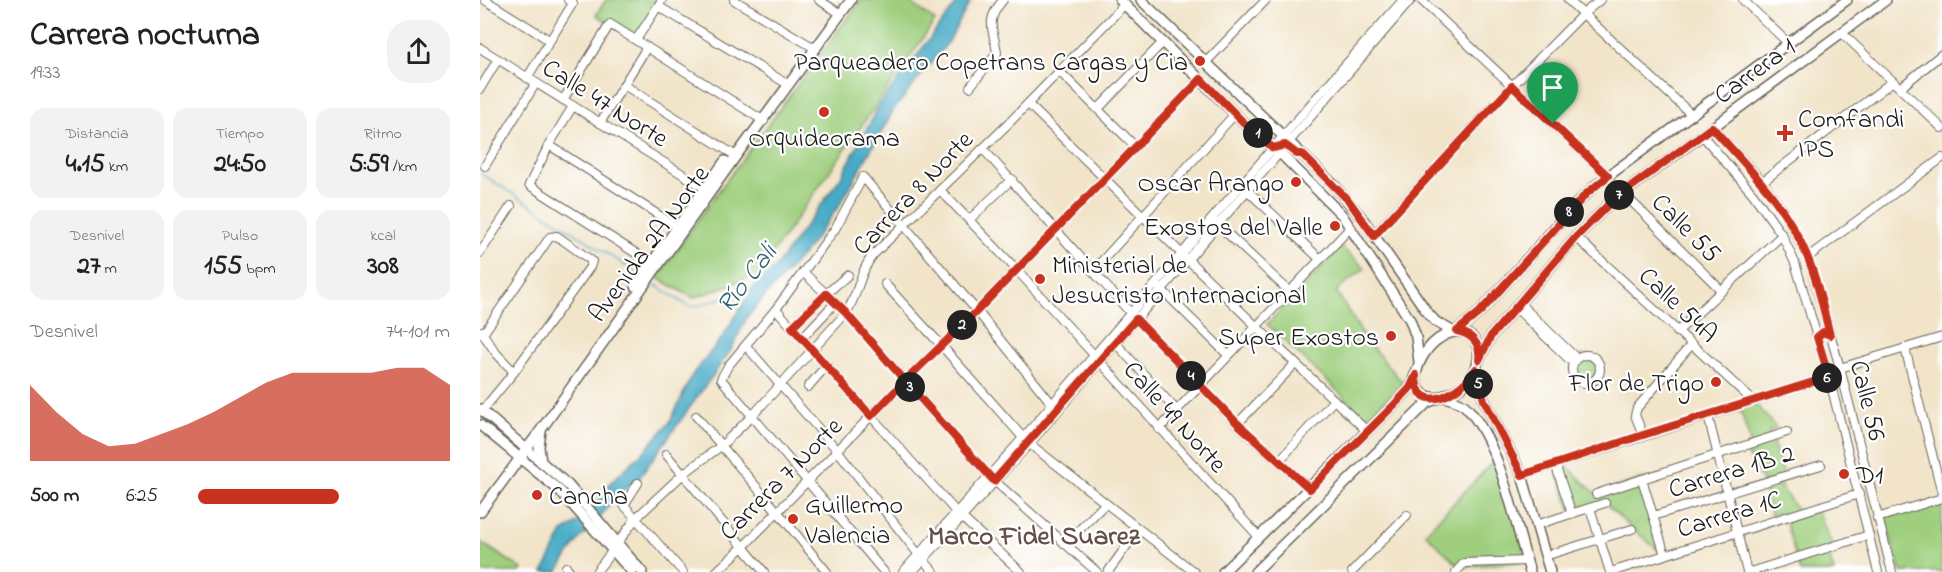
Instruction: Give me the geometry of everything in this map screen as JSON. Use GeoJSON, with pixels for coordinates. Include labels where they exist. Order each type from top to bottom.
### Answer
{"type":"FeatureCollection","features":[{"type":"Feature","properties":{"kind":"main road","name":"Avenida 2A Norte"},"geometry":{"type":"LineString","coordinates":[[525,447],[707,190],[814,47],[844,0]]}},
{"type":"Feature","properties":{"kind":"main road","name":"Avenida 2A Norte"},"geometry":{"type":"LineString","coordinates":[[838,12],[851,0]]}},
{"type":"Feature","properties":{"kind":"main road"},"geometry":{"type":"LineString","coordinates":[[1141,0],[1253,108],[1320,193],[1342,215],[1410,320],[1416,338],[1419,362]]}},
{"type":"Feature","properties":{"kind":"main road","name":"Carrera 1"},"geometry":{"type":"LineString","coordinates":[[1455,332],[1480,312],[1586,194],[1690,114],[1847,0]]}},
{"type":"Feature","properties":{"kind":"main road","name":"Carrera 1"},"geometry":{"type":"LineString","coordinates":[[1477,364],[1491,336],[1517,305],[1576,237],[1623,193],[1886,0]]}},
{"type":"Feature","properties":{"kind":"main road"},"geometry":{"type":"LineString","coordinates":[[1123,2],[1261,136],[1302,154],[1349,201],[1426,312],[1436,322],[1455,332],[1465,333],[1474,340],[1479,351],[1477,364],[1484,400],[1522,475],[1550,572]]}},
{"type":"Feature","properties":{"kind":"main road"},"geometry":{"type":"LineString","coordinates":[[1239,117],[1248,123],[1254,119],[1253,108]]}},
{"type":"Feature","properties":{"kind":"main road"},"geometry":{"type":"LineString","coordinates":[[1320,193],[1316,186],[1319,179],[1325,178],[1333,184]]}},
{"type":"Feature","properties":{"kind":"main road","name":"Avenida 2A Norte"},"geometry":{"type":"LineString","coordinates":[[480,503],[543,427],[654,264]]}},
{"type":"Feature","properties":{"kind":"main road"},"geometry":{"type":"LineString","coordinates":[[1223,572],[1368,432],[1410,388],[1426,350],[1435,342],[1455,332]]}},
{"type":"Feature","properties":{"kind":"main road"},"geometry":{"type":"LineString","coordinates":[[1256,572],[1426,404],[1461,387],[1477,364]]}},
{"type":"Feature","properties":{"kind":"main road"},"geometry":{"type":"LineString","coordinates":[[1416,375],[1416,383],[1429,397],[1458,401],[1468,408],[1486,438],[1501,473],[1530,572]]}},
{"type":"Feature","properties":{"kind":"main road"},"geometry":{"type":"LineString","coordinates":[[481,410],[568,485],[582,508],[615,547],[632,572]]}},
{"type":"Feature","properties":{"kind":"main road"},"geometry":{"type":"LineString","coordinates":[[480,425],[582,508]]}},
{"type":"Feature","properties":{"kind":"main road"},"geometry":{"type":"LineString","coordinates":[[541,462],[539,447],[543,427]]}},
{"type":"Feature","properties":{"kind":"main road","name":"Avenida 2A Norte"},"geometry":{"type":"LineString","coordinates":[[480,512],[517,457]]}},
{"type":"Feature","properties":{"kind":"main road"},"geometry":{"type":"LineString","coordinates":[[506,476],[519,470],[537,473]]}},
{"type":"Feature","properties":{"kind":"main road"},"geometry":{"type":"LineString","coordinates":[[615,547],[642,572]]}},
{"type":"Feature","properties":{"kind":"street"},"geometry":{"type":"LineString","coordinates":[[485,0],[549,40]]}},
{"type":"Feature","properties":{"kind":"street"},"geometry":{"type":"LineString","coordinates":[[734,0],[814,47]]}},
{"type":"Feature","properties":{"kind":"street"},"geometry":{"type":"LineString","coordinates":[[819,0],[838,12]]}},
{"type":"Feature","properties":{"kind":"street"},"geometry":{"type":"LineString","coordinates":[[970,87],[997,53],[991,21],[995,10],[1003,0]]}},
{"type":"Feature","properties":{"kind":"street"},"geometry":{"type":"LineString","coordinates":[[1206,62],[1266,0]]}},
{"type":"Feature","properties":{"kind":"street"},"geometry":{"type":"LineString","coordinates":[[903,572],[921,557],[1026,441],[1403,0]]}},
{"type":"Feature","properties":{"kind":"street"},"geometry":{"type":"LineString","coordinates":[[1214,221],[1246,189],[1281,144],[1411,0]]}},
{"type":"Feature","properties":{"kind":"street"},"geometry":{"type":"LineString","coordinates":[[1421,0],[1608,176]]}},
{"type":"Feature","properties":{"kind":"street"},"geometry":{"type":"LineString","coordinates":[[1568,0],[1690,114]]}},
{"type":"Feature","properties":{"kind":"street"},"geometry":{"type":"LineString","coordinates":[[1374,236],[1512,86],[1583,14],[1600,0]]}},
{"type":"Feature","properties":{"kind":"street"},"geometry":{"type":"LineString","coordinates":[[1743,0],[1788,43]]}},
{"type":"Feature","properties":{"kind":"street"},"geometry":{"type":"LineString","coordinates":[[528,78],[570,1]]}},
{"type":"Feature","properties":{"kind":"street","name":"Carrera 8 Norte"},"geometry":{"type":"LineString","coordinates":[[596,572],[636,519],[683,474],[721,446],[813,351],[846,313],[856,295],[866,263],[1028,104],[1123,2]]}},
{"type":"Feature","properties":{"kind":"street"},"geometry":{"type":"LineString","coordinates":[[636,40],[660,3],[787,84]]}},
{"type":"Feature","properties":{"kind":"street"},"geometry":{"type":"LineString","coordinates":[[563,100],[610,24],[761,119]]}},
{"type":"Feature","properties":{"kind":"street"},"geometry":{"type":"LineString","coordinates":[[1842,33],[1942,128]]}},
{"type":"Feature","properties":{"kind":"street"},"geometry":{"type":"LineString","coordinates":[[1098,109],[1163,42]]}},
{"type":"Feature","properties":{"kind":"street"},"geometry":{"type":"LineString","coordinates":[[600,123],[647,47]]}},
{"type":"Feature","properties":{"kind":"street","name":"Calle 47 Norte"},"geometry":{"type":"LineString","coordinates":[[480,48],[707,190]]}},
{"type":"Feature","properties":{"kind":"street"},"geometry":{"type":"LineString","coordinates":[[1900,88],[1942,54]]}},
{"type":"Feature","properties":{"kind":"street"},"geometry":{"type":"LineString","coordinates":[[480,89],[498,59]]}},
{"type":"Feature","properties":{"kind":"street"},"geometry":{"type":"LineString","coordinates":[[1059,71],[1136,147]]}},
{"type":"Feature","properties":{"kind":"street","name":"Carrera 7 Norte"},"geometry":{"type":"LineString","coordinates":[[716,572],[977,311],[1201,79]]}},
{"type":"Feature","properties":{"kind":"street"},"geometry":{"type":"LineString","coordinates":[[1762,182],[1893,81]]}},
{"type":"Feature","properties":{"kind":"street"},"geometry":{"type":"LineString","coordinates":[[485,166],[536,83]]}},
{"type":"Feature","properties":{"kind":"street"},"geometry":{"type":"LineString","coordinates":[[624,85],[734,155]]}},
{"type":"Feature","properties":{"kind":"street"},"geometry":{"type":"LineString","coordinates":[[1028,104],[1368,432]]}},
{"type":"Feature","properties":{"kind":"street"},"geometry":{"type":"LineString","coordinates":[[573,106],[529,184],[654,264]]}},
{"type":"Feature","properties":{"kind":"street"},"geometry":{"type":"LineString","coordinates":[[1094,271],[1143,216],[1239,117]]}},
{"type":"Feature","properties":{"kind":"street","name":"Calle 56"},"geometry":{"type":"LineString","coordinates":[[1712,127],[1762,182],[1782,209],[1808,257],[1840,368],[1892,572]]}},
{"type":"Feature","properties":{"kind":"street","name":"Calle 56"},"geometry":{"type":"LineString","coordinates":[[1702,135],[1753,194],[1782,235],[1795,262],[1829,377],[1878,572]]}},
{"type":"Feature","properties":{"kind":"street"},"geometry":{"type":"LineString","coordinates":[[549,145],[680,229]]}},
{"type":"Feature","properties":{"kind":"street"},"geometry":{"type":"LineString","coordinates":[[1720,154],[1722,147],[1730,147]]}},
{"type":"Feature","properties":{"kind":"street"},"geometry":{"type":"LineString","coordinates":[[982,149],[1133,316],[1238,424],[1310,489]]}},
{"type":"Feature","properties":{"kind":"street"},"geometry":{"type":"LineString","coordinates":[[1808,257],[1942,158]]}},
{"type":"Feature","properties":{"kind":"street"},"geometry":{"type":"LineString","coordinates":[[884,572],[721,377],[776,309],[835,229],[864,177],[1055,407]]}},
{"type":"Feature","properties":{"kind":"street"},"geometry":{"type":"LineString","coordinates":[[969,220],[1012,180]]}},
{"type":"Feature","properties":{"kind":"street"},"geometry":{"type":"LineString","coordinates":[[1246,189],[1320,259]]}},
{"type":"Feature","properties":{"kind":"street","name":"Calle 49 Norte"},"geometry":{"type":"LineString","coordinates":[[940,190],[1016,269],[1258,537]]}},
{"type":"Feature","properties":{"kind":"street","name":"Calle 55"},"geometry":{"type":"LineString","coordinates":[[1623,193],[1722,291]]}},
{"type":"Feature","properties":{"kind":"street"},"geometry":{"type":"LineString","coordinates":[[480,254],[511,206]]}},
{"type":"Feature","properties":{"kind":"street"},"geometry":{"type":"LineString","coordinates":[[1214,221],[1290,292]]}},
{"type":"Feature","properties":{"kind":"street"},"geometry":{"type":"LineString","coordinates":[[1159,429],[1351,227]]}},
{"type":"Feature","properties":{"kind":"street"},"geometry":{"type":"LineString","coordinates":[[1677,332],[1782,235]]}},
{"type":"Feature","properties":{"kind":"street"},"geometry":{"type":"LineString","coordinates":[[481,410],[514,372],[590,267],[592,261],[590,258],[557,236],[547,240],[481,332],[514,372]]}},
{"type":"Feature","properties":{"kind":"street","name":"Calle 54A"},"geometry":{"type":"LineString","coordinates":[[1576,237],[1753,401]]}},
{"type":"Feature","properties":{"kind":"street"},"geometry":{"type":"LineString","coordinates":[[803,272],[846,313],[991,479],[1097,572]]}},
{"type":"Feature","properties":{"kind":"street"},"geometry":{"type":"LineString","coordinates":[[792,327],[848,276]]}},
{"type":"Feature","properties":{"kind":"street"},"geometry":{"type":"LineString","coordinates":[[885,284],[1026,441],[1194,572]]}},
{"type":"Feature","properties":{"kind":"street"},"geometry":{"type":"LineString","coordinates":[[1159,287],[1228,356]]}},
{"type":"Feature","properties":{"kind":"street"},"geometry":{"type":"LineString","coordinates":[[802,338],[835,303]]}},
{"type":"Feature","properties":{"kind":"street"},"geometry":{"type":"LineString","coordinates":[[1517,305],[1575,361]]}},
{"type":"Feature","properties":{"kind":"street"},"geometry":{"type":"LineString","coordinates":[[776,309],[959,515],[1021,572]]}},
{"type":"Feature","properties":{"kind":"street"},"geometry":{"type":"LineString","coordinates":[[1817,337],[1823,332],[1830,335]]}},
{"type":"Feature","properties":{"kind":"street"},"geometry":{"type":"LineString","coordinates":[[1840,368],[1942,337]]}},
{"type":"Feature","properties":{"kind":"street"},"geometry":{"type":"LineString","coordinates":[[1113,340],[1176,410]]}},
{"type":"Feature","properties":{"kind":"street"},"geometry":{"type":"LineString","coordinates":[[1643,435],[1635,411],[1691,345]]}},
{"type":"Feature","properties":{"kind":"street"},"geometry":{"type":"LineString","coordinates":[[747,346],[838,451],[934,572]]}},
{"type":"Feature","properties":{"kind":"street"},"geometry":{"type":"LineString","coordinates":[[1905,348],[1942,493]]}},
{"type":"Feature","properties":{"kind":"street"},"geometry":{"type":"LineString","coordinates":[[1238,424],[1295,364]]}},
{"type":"Feature","properties":{"kind":"street"},"geometry":{"type":"LineString","coordinates":[[808,387],[826,366]]}},
{"type":"Feature","properties":{"kind":"street"},"geometry":{"type":"LineString","coordinates":[[1522,475],[1829,377]]}},
{"type":"Feature","properties":{"kind":"street"},"geometry":{"type":"LineString","coordinates":[[1834,397],[1844,399],[1845,394]]}},
{"type":"Feature","properties":{"kind":"street"},"geometry":{"type":"LineString","coordinates":[[1279,461],[1334,400]]}},
{"type":"Feature","properties":{"kind":"street"},"geometry":{"type":"LineString","coordinates":[[696,416],[827,572]]}},
{"type":"Feature","properties":{"kind":"street"},"geometry":{"type":"LineString","coordinates":[[1708,416],[1748,572],[1869,535]]}},
{"type":"Feature","properties":{"kind":"street"},"geometry":{"type":"LineString","coordinates":[[1596,494],[1787,432]]}},
{"type":"Feature","properties":{"kind":"street"},"geometry":{"type":"LineString","coordinates":[[666,454],[764,572]]}},
{"type":"Feature","properties":{"kind":"street"},"geometry":{"type":"LineString","coordinates":[[1555,464],[1572,514]]}},
{"type":"Feature","properties":{"kind":"street","name":"Carrera 1B 2"},"geometry":{"type":"LineString","coordinates":[[1653,516],[1821,465]]}},
{"type":"Feature","properties":{"kind":"street"},"geometry":{"type":"LineString","coordinates":[[1642,479],[1665,555]]}},
{"type":"Feature","properties":{"kind":"street"},"geometry":{"type":"LineString","coordinates":[[638,483],[624,503],[625,507],[683,572]]}},
{"type":"Feature","properties":{"kind":"street","name":"Carrera 1C"},"geometry":{"type":"LineString","coordinates":[[1610,572],[1859,494]]}},
{"type":"Feature","properties":{"kind":"street"},"geometry":{"type":"LineString","coordinates":[[1862,507],[1866,513],[1877,518],[1942,498]]}},
{"type":"Feature","properties":{"kind":"street"},"geometry":{"type":"LineString","coordinates":[[1536,525],[1605,503]]}},
{"type":"Feature","properties":{"kind":"street"},"geometry":{"type":"LineString","coordinates":[[1065,544],[1105,504]]}},
{"type":"Feature","properties":{"kind":"street"},"geometry":{"type":"LineString","coordinates":[[1590,508],[1610,572]]}},
{"type":"Feature","properties":{"kind":"street"},"geometry":{"type":"LineString","coordinates":[[1352,572],[1407,515]]}},
{"type":"Feature","properties":{"kind":"street"},"geometry":{"type":"LineString","coordinates":[[1545,555],[1632,529]]}},
{"type":"Feature","properties":{"kind":"street"},"geometry":{"type":"LineString","coordinates":[[1108,572],[1138,530]]}},
{"type":"Feature","properties":{"kind":"street"},"geometry":{"type":"LineString","coordinates":[[912,572],[921,557]]}},
{"type":"Feature","properties":{"kind":"street"},"geometry":{"type":"LineString","coordinates":[[1456,572],[1464,563],[1527,561]]}},
{"type":"Feature","properties":{"kind":"green space"},"geometry":{"type":"Polygon","coordinates":[[[606,0],[660,0],[635,39],[596,15],[606,0]]]}},
{"type":"Feature","properties":{"kind":"green space","name":"Orquideorama"},"geometry":{"type":"Polygon","coordinates":[[[861,0],[907,0],[935,21],[757,275],[693,298],[658,278],[709,204],[861,0]]]}},
{"type":"Feature","properties":{"kind":"green space"},"geometry":{"type":"Polygon","coordinates":[[[1341,247],[1365,268],[1336,291],[1366,340],[1403,383],[1366,418],[1267,324],[1341,247]]]}},
{"type":"Feature","properties":{"kind":"green space"},"geometry":{"type":"Polygon","coordinates":[[[1586,355],[1596,359],[1600,369],[1596,379],[1586,383],[1576,379],[1572,369],[1576,359],[1586,355]]]}},
{"type":"Feature","properties":{"kind":"green space"},"geometry":{"type":"Polygon","coordinates":[[[1751,403],[1758,407],[1777,429],[1769,431],[1784,475],[1776,479],[1798,512],[1816,508],[1833,546],[1827,548],[1834,572],[1800,572],[1783,513],[1771,516],[1761,479],[1745,450],[1750,442],[1738,408],[1751,403]]]}},
{"type":"Feature","properties":{"kind":"green space"},"geometry":{"type":"Polygon","coordinates":[[[1497,461],[1527,561],[1460,567],[1425,533],[1492,463],[1497,461]]]}},
{"type":"Feature","properties":{"kind":"green space"},"geometry":{"type":"Polygon","coordinates":[[[1563,462],[1596,494],[1642,479],[1665,555],[1632,529],[1605,503],[1572,514],[1555,464],[1563,462]]]}},
{"type":"Feature","properties":{"kind":"green space"},"geometry":{"type":"Polygon","coordinates":[[[1942,501],[1942,572],[1901,572],[1884,517],[1942,501]]]}},
{"type":"Feature","properties":{"kind":"green space"},"geometry":{"type":"Polygon","coordinates":[[[480,542],[522,569],[520,572],[480,572],[480,542]]]}},
{"type":"Feature","properties":{"kind":"water"},"geometry":{"type":"Polygon","coordinates":[[[959,0],[971,0],[949,41],[895,108],[839,206],[805,252],[747,317],[731,350],[638,480],[614,497],[595,526],[580,538],[557,572],[543,572],[563,532],[594,507],[610,483],[645,450],[670,422],[692,375],[721,339],[755,285],[775,268],[841,177],[880,104],[959,0]]]}},
{"type":"Feature","properties":{"kind":"waterway"},"geometry":{"type":"LineString","coordinates":[[480,173],[636,272]]}},
{"type":"Feature","properties":{"kind":"waterway","name":"Río Cali"},"geometry":{"type":"LineString","coordinates":[[654,284],[693,307],[754,288]]}},
{"type":"Feature","properties":{"kind":"place","name":"Parqueadero Copetrans Cargas y Cia"},"geometry":{"type":"Point","coordinates":[1200,61]}},
{"type":"Feature","properties":{"kind":"place","name":"Orquideorama"},"geometry":{"type":"Point","coordinates":[824,112]}},
{"type":"Feature","properties":{"kind":"place","name":"Comfandi IPS"},"geometry":{"type":"Point","coordinates":[1785,133]}},
{"type":"Feature","properties":{"kind":"place","name":"Oscar Arango"},"geometry":{"type":"Point","coordinates":[1296,182]}},
{"type":"Feature","properties":{"kind":"place","name":"Exostos del Valle"},"geometry":{"type":"Point","coordinates":[1335,226]}},
{"type":"Feature","properties":{"kind":"place","name":"Ministerial de Jesucristo Internacional"},"geometry":{"type":"Point","coordinates":[1040,279]}},
{"type":"Feature","properties":{"kind":"place","name":"Super Exostos"},"geometry":{"type":"Point","coordinates":[1391,336]}},
{"type":"Feature","properties":{"kind":"place","name":"Flor de Trigo"},"geometry":{"type":"Point","coordinates":[1716,382]}},
{"type":"Feature","properties":{"kind":"place","name":"D1"},"geometry":{"type":"Point","coordinates":[1844,474]}},
{"type":"Feature","properties":{"kind":"place","name":"Cancha"},"geometry":{"type":"Point","coordinates":[537,495]}},
{"type":"Feature","properties":{"kind":"place","name":"Guillermo Valencia"},"geometry":{"type":"Point","coordinates":[793,519]}},
{"type":"Feature","properties":{"kind":"district","name":"Marco Fidel Suarez"},"geometry":{"type":"Point","coordinates":[1034,535]}},
{"type":"Feature","properties":{"kind":"route"},"geometry":{"type":"LineString","coordinates":[[1553,124],[1512,86],[1374,236],[1349,201],[1302,154],[1297,154],[1285,145],[1273,148],[1242,121],[1201,79],[977,311],[905,381],[846,313],[826,294],[792,327],[871,416],[905,381],[994,481],[1029,444],[1136,319],[1238,424],[1310,489],[1410,388],[1416,375],[1419,389],[1429,397],[1439,398],[1461,387],[1476,369],[1484,400],[1522,475],[1829,377],[1817,337],[1823,332],[1830,335],[1808,257],[1782,209],[1760,179],[1712,127],[1617,196],[1576,237],[1491,336],[1479,360],[1477,343],[1465,333],[1457,331],[1480,312],[1586,194],[1608,176],[1553,124]]}}]}
